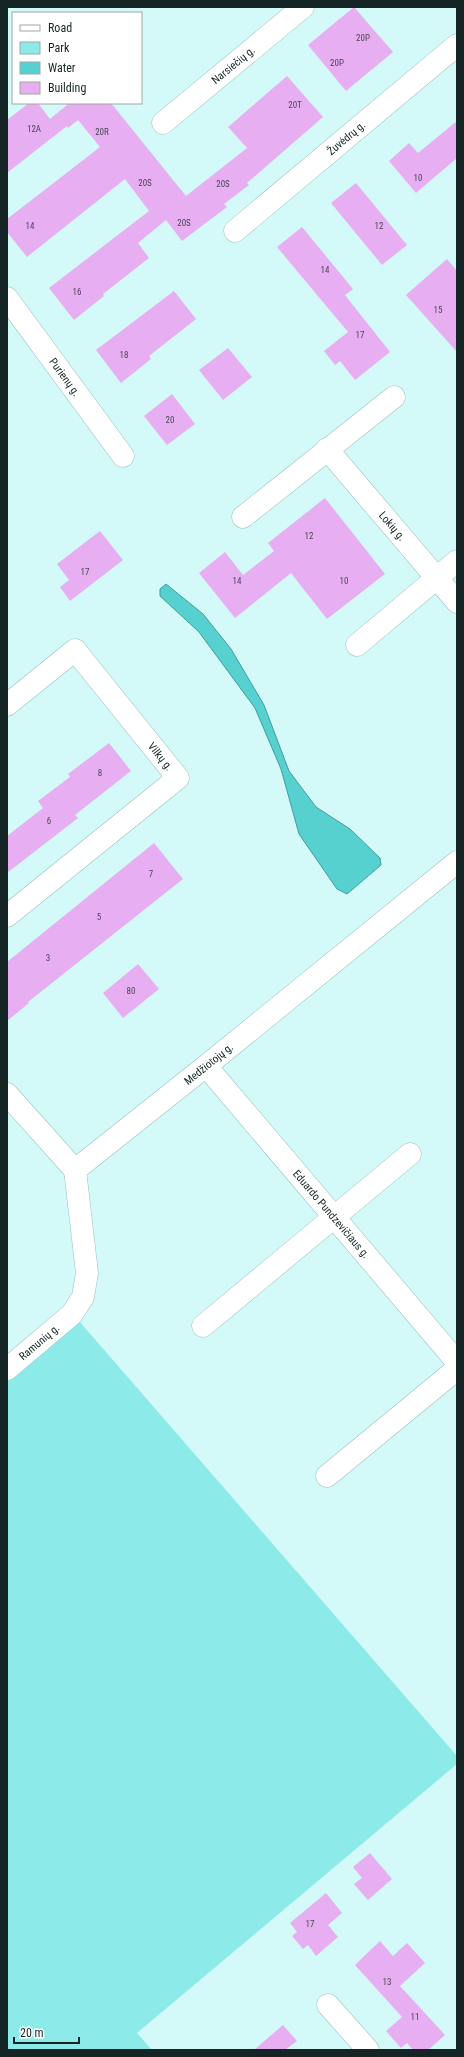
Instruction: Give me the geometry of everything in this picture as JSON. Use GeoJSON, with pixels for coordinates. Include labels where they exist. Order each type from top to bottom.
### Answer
{"type":"FeatureCollection","features":[{"type":"Feature","properties":{"kind":"street","name":"Narsiečių g."},"geometry":{"type":"LineString","coordinates":[[163,123],[302,7]]}},
{"type":"Feature","properties":{"kind":"street","name":"Žuvėdrų g."},"geometry":{"type":"LineString","coordinates":[[235,231],[457,45]]}},
{"type":"Feature","properties":{"kind":"street","name":"Purienų g."},"geometry":{"type":"LineString","coordinates":[[7,298],[123,456]]}},
{"type":"Feature","properties":{"kind":"street"},"geometry":{"type":"LineString","coordinates":[[243,517],[394,397]]}},
{"type":"Feature","properties":{"kind":"street","name":"Lokių g."},"geometry":{"type":"LineString","coordinates":[[327,449],[457,602]]}},
{"type":"Feature","properties":{"kind":"street"},"geometry":{"type":"LineString","coordinates":[[357,645],[457,561]]}},
{"type":"Feature","properties":{"kind":"street","name":"Vilkų g."},"geometry":{"type":"LineString","coordinates":[[7,705],[74,650],[178,778],[7,916]]}},
{"type":"Feature","properties":{"kind":"street","name":"Medžiotojų g."},"geometry":{"type":"LineString","coordinates":[[75,1170],[206,1066],[457,862]]}},
{"type":"Feature","properties":{"kind":"street","name":"Eduardo Pundzevičiaus g."},"geometry":{"type":"LineString","coordinates":[[206,1066],[457,1362]]}},
{"type":"Feature","properties":{"kind":"street"},"geometry":{"type":"LineString","coordinates":[[7,1094],[75,1170]]}},
{"type":"Feature","properties":{"kind":"street"},"geometry":{"type":"LineString","coordinates":[[203,1326],[410,1154]]}},
{"type":"Feature","properties":{"kind":"street","name":"Ramunių g."},"geometry":{"type":"LineString","coordinates":[[7,1369],[72,1314],[83,1297],[87,1273],[75,1170]]}},
{"type":"Feature","properties":{"kind":"street"},"geometry":{"type":"LineString","coordinates":[[328,1476],[457,1369]]}},
{"type":"Feature","properties":{"kind":"street"},"geometry":{"type":"LineString","coordinates":[[328,2005],[368,2050]]}},
{"type":"Feature","properties":{"kind":"green space"},"geometry":{"type":"Polygon","coordinates":[[[79,1321],[457,1756],[457,1764],[137,2033],[152,2050],[7,2050],[7,1382],[79,1321]]]}},
{"type":"Feature","properties":{"kind":"water"},"geometry":{"type":"Polygon","coordinates":[[[166,584],[203,614],[231,649],[264,705],[289,771],[316,807],[350,829],[380,858],[381,865],[347,894],[337,889],[299,834],[281,769],[255,708],[199,632],[160,596],[160,589],[166,584]]]}},
{"type":"Feature","properties":{"kind":"building"},"geometry":{"type":"Polygon","coordinates":[[[354,7],[393,52],[346,91],[308,45],[354,7]]]}},
{"type":"Feature","properties":{"kind":"building"},"geometry":{"type":"Polygon","coordinates":[[[287,76],[323,117],[247,183],[249,185],[224,204],[227,207],[182,241],[166,220],[138,243],[149,258],[103,294],[104,296],[74,320],[49,288],[149,211],[125,179],[27,257],[7,232],[7,219],[100,147],[78,120],[68,128],[67,126],[7,173],[7,120],[28,104],[39,104],[50,119],[66,104],[112,104],[186,196],[247,148],[228,127],[287,76]]]}},
{"type":"Feature","properties":{"kind":"building"},"geometry":{"type":"Polygon","coordinates":[[[457,121],[457,158],[416,193],[389,161],[409,143],[418,153],[457,121]]]}},
{"type":"Feature","properties":{"kind":"building"},"geometry":{"type":"Polygon","coordinates":[[[356,183],[407,245],[382,265],[331,203],[356,183]]]}},
{"type":"Feature","properties":{"kind":"building"},"geometry":{"type":"Polygon","coordinates":[[[302,227],[353,289],[345,295],[390,352],[355,380],[340,361],[335,365],[324,351],[348,332],[277,247],[302,227]]]}},
{"type":"Feature","properties":{"kind":"building"},"geometry":{"type":"Polygon","coordinates":[[[447,259],[457,271],[457,352],[406,295],[447,259]]]}},
{"type":"Feature","properties":{"kind":"building"},"geometry":{"type":"Polygon","coordinates":[[[174,291],[196,319],[149,356],[151,359],[121,383],[96,350],[174,291]]]}},
{"type":"Feature","properties":{"kind":"building"},"geometry":{"type":"Polygon","coordinates":[[[228,348],[252,377],[223,400],[199,370],[228,348]]]}},
{"type":"Feature","properties":{"kind":"building"},"geometry":{"type":"Polygon","coordinates":[[[172,394],[195,424],[167,445],[144,416],[172,394]]]}},
{"type":"Feature","properties":{"kind":"building"},"geometry":{"type":"Polygon","coordinates":[[[325,498],[385,574],[327,619],[291,573],[235,618],[199,573],[225,552],[243,575],[274,551],[268,543],[325,498]]]}},
{"type":"Feature","properties":{"kind":"building"},"geometry":{"type":"Polygon","coordinates":[[[100,531],[123,560],[70,601],[60,587],[69,580],[57,564],[100,531]]]}},
{"type":"Feature","properties":{"kind":"building"},"geometry":{"type":"Polygon","coordinates":[[[109,743],[131,771],[75,815],[78,818],[7,873],[7,836],[43,808],[38,801],[70,777],[68,774],[109,743]]]}},
{"type":"Feature","properties":{"kind":"building"},"geometry":{"type":"Polygon","coordinates":[[[154,843],[183,879],[28,1002],[29,1003],[7,1021],[7,962],[154,843]]]}},
{"type":"Feature","properties":{"kind":"building"},"geometry":{"type":"Polygon","coordinates":[[[138,964],[159,989],[123,1018],[103,993],[138,964]]]}},
{"type":"Feature","properties":{"kind":"building"},"geometry":{"type":"Polygon","coordinates":[[[370,1853],[392,1879],[368,1900],[354,1884],[362,1878],[353,1867],[370,1853]]]}},
{"type":"Feature","properties":{"kind":"building"},"geometry":{"type":"Polygon","coordinates":[[[326,1893],[342,1913],[328,1925],[338,1937],[316,1956],[308,1945],[303,1949],[292,1936],[297,1932],[290,1923],[326,1893]]]}},
{"type":"Feature","properties":{"kind":"building"},"geometry":{"type":"Polygon","coordinates":[[[380,1941],[393,1956],[407,1943],[425,1963],[400,1986],[445,2035],[428,2050],[413,2050],[407,2043],[401,2048],[386,2031],[402,2017],[355,1965],[380,1941]]]}},
{"type":"Feature","properties":{"kind":"building"},"geometry":{"type":"Polygon","coordinates":[[[283,2025],[297,2041],[285,2050],[254,2050],[283,2025]]]}}]}
